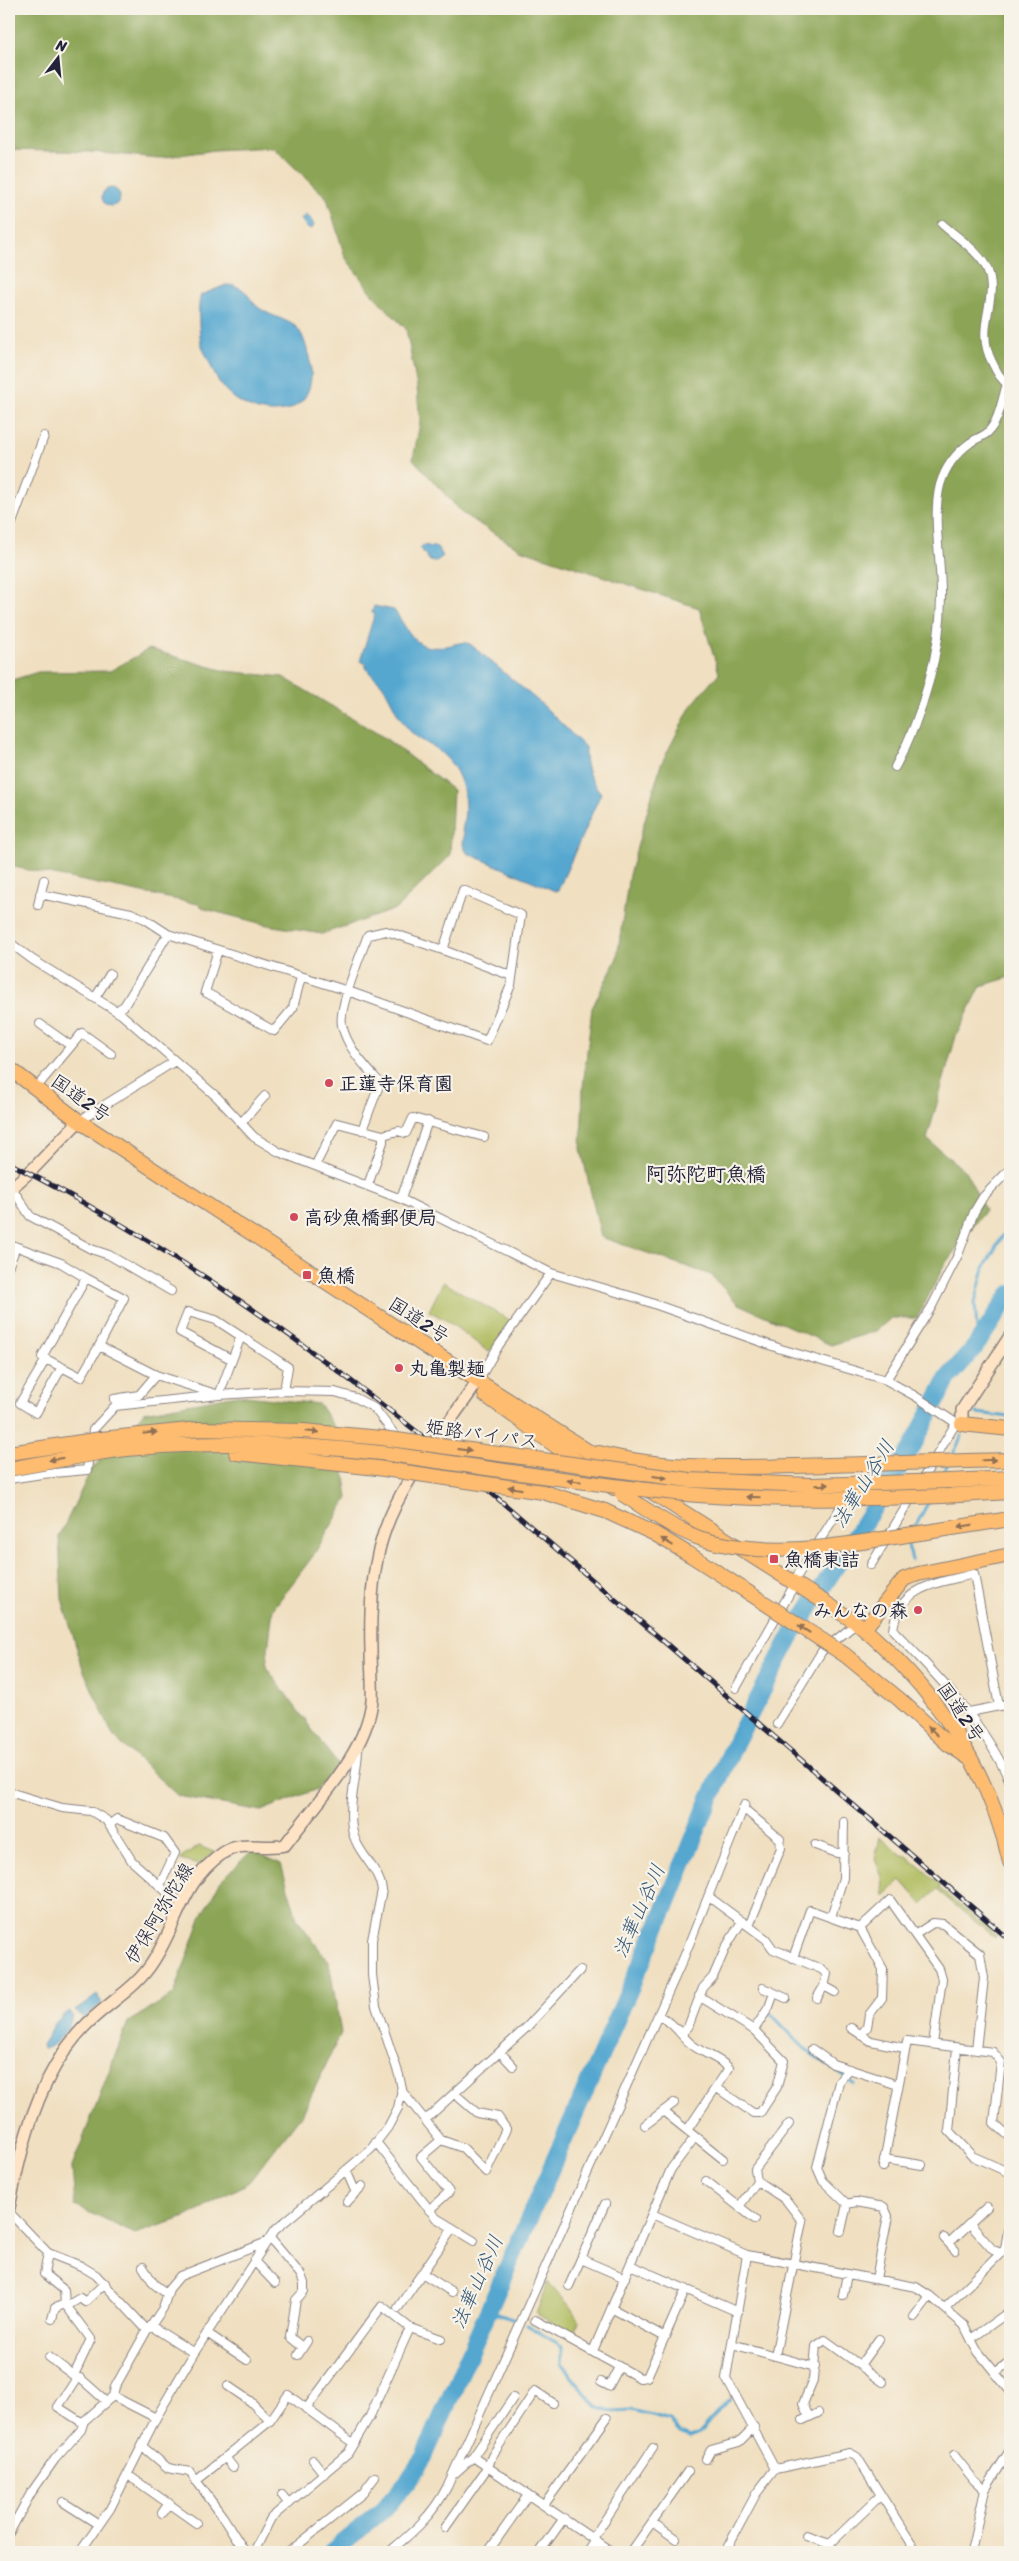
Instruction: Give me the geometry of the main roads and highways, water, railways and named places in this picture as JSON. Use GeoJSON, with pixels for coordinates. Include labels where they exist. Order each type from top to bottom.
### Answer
{"type":"FeatureCollection","features":[{"type":"Feature","properties":{"kind":"highway","name":"国道2号"},"geometry":{"type":"LineString","coordinates":[[9,1068],[80,1121],[426,1346],[476,1384],[587,1450],[857,1623],[887,1649],[930,1696],[972,1760],[992,1802],[1010,1862]]}},
{"type":"Feature","properties":{"kind":"highway"},"geometry":{"type":"LineString","coordinates":[[476,1384],[622,1494],[670,1525],[701,1538],[755,1550],[819,1549],[1010,1519]]}},
{"type":"Feature","properties":{"kind":"highway"},"geometry":{"type":"LineString","coordinates":[[956,1422],[1010,1429]]}},
{"type":"Feature","properties":{"kind":"highway","name":"姫路バイパス"},"geometry":{"type":"LineString","coordinates":[[9,1453],[102,1445],[199,1429],[304,1431],[382,1438],[689,1480],[810,1485],[1010,1478]]}},
{"type":"Feature","properties":{"kind":"highway","name":"姫路バイパス"},"geometry":{"type":"LineString","coordinates":[[9,1469],[102,1445],[123,1449],[263,1444],[317,1446],[381,1453],[562,1480],[686,1494],[854,1499],[1010,1492]]}},
{"type":"Feature","properties":{"kind":"highway"},"geometry":{"type":"LineString","coordinates":[[123,1449],[255,1454],[377,1468],[543,1492],[605,1511],[655,1534],[845,1655],[899,1698],[948,1744],[972,1760]]}},
{"type":"Feature","properties":{"kind":"highway"},"geometry":{"type":"LineString","coordinates":[[587,1450],[622,1459],[720,1466],[1010,1460]]}},
{"type":"Feature","properties":{"kind":"highway"},"geometry":{"type":"LineString","coordinates":[[857,1623],[904,1579],[918,1574],[1010,1555]]}},
{"type":"Feature","properties":{"kind":"main road"},"geometry":{"type":"LineString","coordinates":[[10,1189],[80,1121]]}},
{"type":"Feature","properties":{"kind":"main road"},"geometry":{"type":"LineString","coordinates":[[956,1422],[1010,1336]]}},
{"type":"Feature","properties":{"kind":"main road","name":"伊保阿弥陀線"},"geometry":{"type":"LineString","coordinates":[[9,2205],[34,2110],[57,2062],[83,2028],[135,1986],[154,1961],[182,1902],[198,1874],[223,1852],[238,1846],[272,1848],[285,1844],[358,1747],[372,1701],[370,1621],[375,1570],[382,1539],[408,1486],[435,1440],[476,1384]]}},
{"type":"Feature","properties":{"kind":"water"},"geometry":{"type":"Polygon","coordinates":[[[111,188],[117,191],[120,197],[117,203],[111,206],[105,203],[102,197],[105,191],[111,188]]]}},
{"type":"Feature","properties":{"kind":"water"},"geometry":{"type":"Polygon","coordinates":[[[305,215],[310,218],[314,225],[312,229],[307,228],[301,219],[305,215]]]}},
{"type":"Feature","properties":{"kind":"water"},"geometry":{"type":"Polygon","coordinates":[[[226,285],[240,288],[258,307],[295,326],[302,335],[308,353],[311,378],[306,396],[294,407],[278,412],[260,410],[241,403],[225,390],[213,371],[201,343],[199,305],[201,295],[226,285]]]}},
{"type":"Feature","properties":{"kind":"water"},"geometry":{"type":"Polygon","coordinates":[[[423,545],[438,548],[443,556],[435,562],[430,561],[420,548],[423,545]]]}},
{"type":"Feature","properties":{"kind":"water"},"geometry":{"type":"Polygon","coordinates":[[[374,606],[394,610],[414,639],[427,646],[470,644],[544,706],[585,747],[585,760],[588,772],[593,783],[601,793],[558,890],[555,891],[467,853],[463,845],[464,834],[462,831],[465,809],[464,798],[459,777],[454,768],[439,751],[411,732],[399,716],[383,686],[370,673],[365,663],[360,661],[375,613],[372,612],[374,606]]]}},
{"type":"Feature","properties":{"kind":"water"},"geometry":{"type":"Polygon","coordinates":[[[97,1995],[102,2003],[84,2018],[75,2011],[97,1995]]]}},
{"type":"Feature","properties":{"kind":"water"},"geometry":{"type":"Polygon","coordinates":[[[68,2011],[73,2015],[66,2031],[52,2045],[43,2049],[42,2045],[56,2022],[68,2011]]]}},
{"type":"Feature","properties":{"kind":"waterway"},"geometry":{"type":"LineString","coordinates":[[978,1343],[975,1303],[984,1268],[1010,1223]]}},
{"type":"Feature","properties":{"kind":"waterway","name":"法華山谷川"},"geometry":{"type":"LineString","coordinates":[[331,2552],[383,2510],[408,2481],[424,2457],[665,1909],[705,1810],[736,1741],[790,1638],[911,1449],[948,1378],[975,1347],[1010,1294]]}},
{"type":"Feature","properties":{"kind":"waterway"},"geometry":{"type":"LineString","coordinates":[[977,1413],[1010,1417]]}},
{"type":"Feature","properties":{"kind":"waterway"},"geometry":{"type":"LineString","coordinates":[[951,1458],[962,1436]]}},
{"type":"Feature","properties":{"kind":"waterway"},"geometry":{"type":"LineString","coordinates":[[941,1478],[947,1465]]}},
{"type":"Feature","properties":{"kind":"waterway"},"geometry":{"type":"LineString","coordinates":[[914,1529],[929,1501]]}},
{"type":"Feature","properties":{"kind":"waterway"},"geometry":{"type":"LineString","coordinates":[[909,1539],[907,1542],[912,1560]]}},
{"type":"Feature","properties":{"kind":"waterway"},"geometry":{"type":"LineString","coordinates":[[770,2013],[807,2051],[854,2083]]}},
{"type":"Feature","properties":{"kind":"waterway"},"geometry":{"type":"LineString","coordinates":[[489,2311],[515,2320]]}},
{"type":"Feature","properties":{"kind":"waterway"},"geometry":{"type":"LineString","coordinates":[[527,2325],[562,2346],[562,2365],[598,2408],[612,2411],[632,2410],[670,2420],[680,2433],[690,2437],[699,2433],[730,2399]]}},
{"type":"Feature","properties":{"kind":"railway"},"geometry":{"type":"LineString","coordinates":[[9,1163],[70,1195],[188,1266],[302,1344],[412,1428],[466,1471],[1010,1940]]}},
{"type":"Feature","properties":{"kind":"place","name":"正蓮寺保育園"},"geometry":{"type":"Point","coordinates":[329,1083]}},
{"type":"Feature","properties":{"kind":"place","name":"高砂魚橋郵便局"},"geometry":{"type":"Point","coordinates":[294,1217]}},
{"type":"Feature","properties":{"kind":"place","name":"魚橋"},"geometry":{"type":"Point","coordinates":[307,1275]}},
{"type":"Feature","properties":{"kind":"place","name":"丸亀製麺"},"geometry":{"type":"Point","coordinates":[399,1368]}},
{"type":"Feature","properties":{"kind":"place","name":"魚橋東詰"},"geometry":{"type":"Point","coordinates":[774,1559]}},
{"type":"Feature","properties":{"kind":"place","name":"みんなの森"},"geometry":{"type":"Point","coordinates":[918,1610]}},
{"type":"Feature","properties":{"kind":"district","name":"阿弥陀町魚橋"},"geometry":{"type":"Point","coordinates":[706,1174]}}]}
